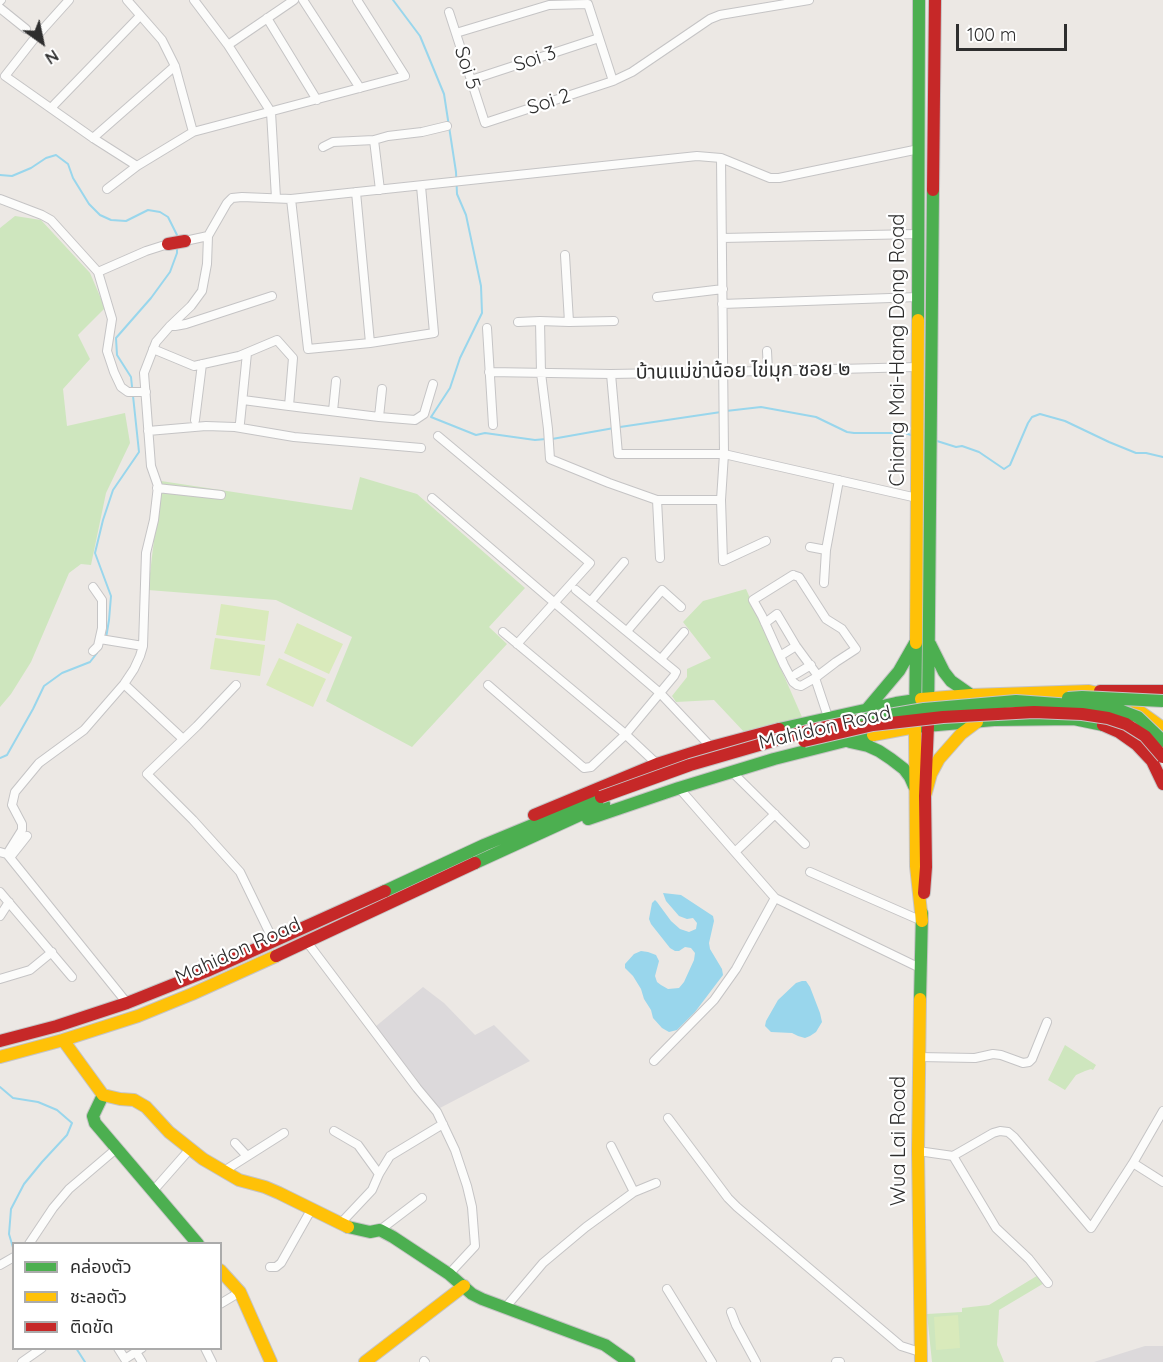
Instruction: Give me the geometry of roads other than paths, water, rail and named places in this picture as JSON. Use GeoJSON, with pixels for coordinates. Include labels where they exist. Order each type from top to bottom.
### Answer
{"type":"FeatureCollection","features":[{"type":"Feature","properties":{"kind":"main road","name":"Chiang Mai-Hang Dong Road"},"geometry":{"type":"LineString","coordinates":[[919,0],[916,641],[922,699]]}},
{"type":"Feature","properties":{"kind":"main road","name":"Chiang Mai-Hang Dong Road"},"geometry":{"type":"LineString","coordinates":[[922,699],[928,639],[935,0]]}},
{"type":"Feature","properties":{"kind":"main road"},"geometry":{"type":"LineString","coordinates":[[919,179],[933,179]]}},
{"type":"Feature","properties":{"kind":"main road"},"geometry":{"type":"LineString","coordinates":[[168,244],[184,241]]}},
{"type":"Feature","properties":{"kind":"main road"},"geometry":{"type":"LineString","coordinates":[[928,639],[944,672],[951,681],[971,695]]}},
{"type":"Feature","properties":{"kind":"main road"},"geometry":{"type":"LineString","coordinates":[[867,709],[899,671],[916,641]]}},
{"type":"Feature","properties":{"kind":"main road"},"geometry":{"type":"LineString","coordinates":[[1089,691],[1163,693]]}},
{"type":"Feature","properties":{"kind":"main road","name":"Mahidon Road"},"geometry":{"type":"LineString","coordinates":[[484,845],[529,818],[657,764],[789,726],[922,699],[1089,691],[1107,695],[1141,711],[1163,730]]}},
{"type":"Feature","properties":{"kind":"main road"},"geometry":{"type":"LineString","coordinates":[[1163,693],[1141,711],[1133,729],[1135,743],[1163,730]]}},
{"type":"Feature","properties":{"kind":"main road"},"geometry":{"type":"LineString","coordinates":[[1016,701],[1082,697],[1163,701]]}},
{"type":"Feature","properties":{"kind":"main road","name":"Wua Lai Road"},"geometry":{"type":"LineString","coordinates":[[920,793],[928,725],[922,699]]}},
{"type":"Feature","properties":{"kind":"main road","name":"Wua Lai Road"},"geometry":{"type":"LineString","coordinates":[[920,1357],[918,1151],[920,968],[926,867],[915,727],[922,699]]}},
{"type":"Feature","properties":{"kind":"main road","name":"Mahidon Road"},"geometry":{"type":"LineString","coordinates":[[0,1041],[57,1026],[127,1003],[207,971],[484,845],[690,765],[822,728],[886,714],[1016,701],[1114,708],[1137,717],[1154,730],[1163,741]]}},
{"type":"Feature","properties":{"kind":"main road","name":"Mahidon Road"},"geometry":{"type":"LineString","coordinates":[[0,1057],[138,1016],[192,994],[483,859],[603,800],[810,739],[873,725],[943,717],[1034,712],[1082,714],[1108,718],[1126,724],[1145,735],[1163,757]]}},
{"type":"Feature","properties":{"kind":"main road","name":"Mahidon Road"},"geometry":{"type":"LineString","coordinates":[[483,859],[592,817],[732,772],[845,741],[928,725],[979,721],[1074,720],[1102,725],[1119,732],[1135,743],[1152,761],[1163,784]]}},
{"type":"Feature","properties":{"kind":"main road"},"geometry":{"type":"LineString","coordinates":[[845,741],[868,746],[891,759],[904,769],[920,793],[939,759],[961,734],[979,721]]}},
{"type":"Feature","properties":{"kind":"main road"},"geometry":{"type":"LineString","coordinates":[[789,726],[798,728],[804,736],[804,745],[796,754]]}},
{"type":"Feature","properties":{"kind":"main road"},"geometry":{"type":"LineString","coordinates":[[63,1040],[104,1095],[120,1100],[134,1100],[146,1107],[169,1132],[190,1149],[239,1180],[279,1193],[353,1229],[370,1232],[380,1230],[449,1274],[472,1294],[605,1345],[629,1362]]}},
{"type":"Feature","properties":{"kind":"main road"},"geometry":{"type":"LineString","coordinates":[[104,1095],[93,1116],[95,1123],[196,1242]]}},
{"type":"Feature","properties":{"kind":"main road"},"geometry":{"type":"LineString","coordinates":[[222,1272],[240,1292],[271,1362]]}},
{"type":"Feature","properties":{"kind":"main road"},"geometry":{"type":"LineString","coordinates":[[365,1362],[464,1286]]}},
{"type":"Feature","properties":{"kind":"street"},"geometry":{"type":"LineString","coordinates":[[69,0],[5,76],[137,166]]}},
{"type":"Feature","properties":{"kind":"street"},"geometry":{"type":"LineString","coordinates":[[127,0],[162,40],[175,66],[193,132]]}},
{"type":"Feature","properties":{"kind":"street"},"geometry":{"type":"LineString","coordinates":[[228,45],[294,0]]}},
{"type":"Feature","properties":{"kind":"street"},"geometry":{"type":"LineString","coordinates":[[303,0],[360,88]]}},
{"type":"Feature","properties":{"kind":"street"},"geometry":{"type":"LineString","coordinates":[[107,189],[137,166],[193,132],[405,76],[357,0]]}},
{"type":"Feature","properties":{"kind":"street","name":"Soi 2"},"geometry":{"type":"LineString","coordinates":[[485,123],[612,81],[632,72],[710,19],[720,15],[809,0]]}},
{"type":"Feature","properties":{"kind":"street"},"geometry":{"type":"LineString","coordinates":[[199,2],[272,112],[276,198]]}},
{"type":"Feature","properties":{"kind":"street"},"geometry":{"type":"LineString","coordinates":[[456,33],[549,5],[588,4],[612,81]]}},
{"type":"Feature","properties":{"kind":"street"},"geometry":{"type":"LineString","coordinates":[[0,8],[26,29]]}},
{"type":"Feature","properties":{"kind":"street","name":"Soi 5"},"geometry":{"type":"LineString","coordinates":[[449,12],[485,123]]}},
{"type":"Feature","properties":{"kind":"street"},"geometry":{"type":"LineString","coordinates":[[51,108],[140,16]]}},
{"type":"Feature","properties":{"kind":"street"},"geometry":{"type":"LineString","coordinates":[[267,18],[317,100]]}},
{"type":"Feature","properties":{"kind":"street","name":"Soi 3"},"geometry":{"type":"LineString","coordinates":[[471,80],[599,38]]}},
{"type":"Feature","properties":{"kind":"street"},"geometry":{"type":"LineString","coordinates":[[93,138],[175,66]]}},
{"type":"Feature","properties":{"kind":"street"},"geometry":{"type":"LineString","coordinates":[[323,147],[333,142],[374,140],[447,126]]}},
{"type":"Feature","properties":{"kind":"street"},"geometry":{"type":"LineString","coordinates":[[374,140],[380,190]]}},
{"type":"Feature","properties":{"kind":"street"},"geometry":{"type":"LineString","coordinates":[[6,854],[22,830],[22,824],[12,806],[15,792],[39,763],[84,730],[124,684],[137,663],[143,646],[146,553],[157,488],[152,466],[144,373],[156,342],[191,306],[201,291],[207,264],[208,236],[232,198],[291,199],[697,156],[721,158],[770,178],[778,178],[919,149]]}},
{"type":"Feature","properties":{"kind":"street"},"geometry":{"type":"LineString","coordinates":[[721,158],[723,561],[766,541]]}},
{"type":"Feature","properties":{"kind":"street"},"geometry":{"type":"LineString","coordinates":[[291,199],[308,349],[370,343],[434,333],[421,186]]}},
{"type":"Feature","properties":{"kind":"street"},"geometry":{"type":"LineString","coordinates":[[356,192],[370,343]]}},
{"type":"Feature","properties":{"kind":"street"},"geometry":{"type":"LineString","coordinates":[[0,199],[51,220],[98,272],[112,319],[107,351],[121,387],[128,392],[146,392]]}},
{"type":"Feature","properties":{"kind":"street"},"geometry":{"type":"LineString","coordinates":[[722,238],[918,234]]}},
{"type":"Feature","properties":{"kind":"street"},"geometry":{"type":"LineString","coordinates":[[184,241],[208,236]]}},
{"type":"Feature","properties":{"kind":"street"},"geometry":{"type":"LineString","coordinates":[[98,272],[168,244]]}},
{"type":"Feature","properties":{"kind":"street"},"geometry":{"type":"LineString","coordinates":[[565,255],[568,322]]}},
{"type":"Feature","properties":{"kind":"street"},"geometry":{"type":"LineString","coordinates":[[657,297],[723,289]]}},
{"type":"Feature","properties":{"kind":"street"},"geometry":{"type":"LineString","coordinates":[[170,326],[186,324],[272,296]]}},
{"type":"Feature","properties":{"kind":"street"},"geometry":{"type":"LineString","coordinates":[[722,304],[918,297]]}},
{"type":"Feature","properties":{"kind":"street"},"geometry":{"type":"LineString","coordinates":[[540,321],[541,373],[550,459],[657,500],[721,500]]}},
{"type":"Feature","properties":{"kind":"street"},"geometry":{"type":"LineString","coordinates":[[518,322],[614,321]]}},
{"type":"Feature","properties":{"kind":"street"},"geometry":{"type":"LineString","coordinates":[[487,328],[493,425]]}},
{"type":"Feature","properties":{"kind":"street"},"geometry":{"type":"LineString","coordinates":[[153,349],[195,366],[239,356],[277,340],[293,358],[288,406]]}},
{"type":"Feature","properties":{"kind":"street"},"geometry":{"type":"LineString","coordinates":[[766,351],[768,371]]}},
{"type":"Feature","properties":{"kind":"street"},"geometry":{"type":"LineString","coordinates":[[240,423],[247,353]]}},
{"type":"Feature","properties":{"kind":"street"},"geometry":{"type":"LineString","coordinates":[[195,420],[202,364]]}},
{"type":"Feature","properties":{"kind":"street","name":"บ้านแม่ข่าน้อย ไข่มุก ซอย ๒"},"geometry":{"type":"LineString","coordinates":[[489,372],[611,374],[917,367]]}},
{"type":"Feature","properties":{"kind":"street"},"geometry":{"type":"LineString","coordinates":[[611,374],[618,454],[724,454],[917,498]]}},
{"type":"Feature","properties":{"kind":"street"},"geometry":{"type":"LineString","coordinates":[[333,411],[336,381]]}},
{"type":"Feature","properties":{"kind":"street"},"geometry":{"type":"LineString","coordinates":[[243,400],[415,420],[424,414],[433,384]]}},
{"type":"Feature","properties":{"kind":"street"},"geometry":{"type":"LineString","coordinates":[[379,417],[382,389]]}},
{"type":"Feature","properties":{"kind":"street"},"geometry":{"type":"LineString","coordinates":[[148,430],[206,426],[235,427],[294,437],[421,448]]}},
{"type":"Feature","properties":{"kind":"street"},"geometry":{"type":"LineString","coordinates":[[438,436],[590,563],[517,644]]}},
{"type":"Feature","properties":{"kind":"street"},"geometry":{"type":"LineString","coordinates":[[824,583],[826,550],[839,480]]}},
{"type":"Feature","properties":{"kind":"street"},"geometry":{"type":"LineString","coordinates":[[157,488],[221,495]]}},
{"type":"Feature","properties":{"kind":"street"},"geometry":{"type":"LineString","coordinates":[[432,498],[660,693],[711,747]]}},
{"type":"Feature","properties":{"kind":"street"},"geometry":{"type":"LineString","coordinates":[[657,500],[660,558]]}},
{"type":"Feature","properties":{"kind":"street"},"geometry":{"type":"LineString","coordinates":[[810,547],[826,550]]}},
{"type":"Feature","properties":{"kind":"street"},"geometry":{"type":"LineString","coordinates":[[591,601],[624,562]]}},
{"type":"Feature","properties":{"kind":"street"},"geometry":{"type":"LineString","coordinates":[[796,575],[826,620],[842,629],[856,649],[801,686],[793,682],[780,656],[753,600],[796,575]]}},
{"type":"Feature","properties":{"kind":"street"},"geometry":{"type":"LineString","coordinates":[[93,587],[102,600],[104,640]]}},
{"type":"Feature","properties":{"kind":"street"},"geometry":{"type":"LineString","coordinates":[[488,685],[584,768],[591,768],[625,735],[676,673],[675,670],[576,590]]}},
{"type":"Feature","properties":{"kind":"street"},"geometry":{"type":"LineString","coordinates":[[627,631],[663,590],[681,607]]}},
{"type":"Feature","properties":{"kind":"street"},"geometry":{"type":"LineString","coordinates":[[765,623],[777,614],[817,677],[828,717]]}},
{"type":"Feature","properties":{"kind":"street"},"geometry":{"type":"LineString","coordinates":[[503,632],[657,764]]}},
{"type":"Feature","properties":{"kind":"street"},"geometry":{"type":"LineString","coordinates":[[661,659],[684,632]]}},
{"type":"Feature","properties":{"kind":"street"},"geometry":{"type":"LineString","coordinates":[[104,640],[143,646]]}},
{"type":"Feature","properties":{"kind":"street"},"geometry":{"type":"LineString","coordinates":[[93,651],[104,640]]}},
{"type":"Feature","properties":{"kind":"street"},"geometry":{"type":"LineString","coordinates":[[780,656],[796,646]]}},
{"type":"Feature","properties":{"kind":"street"},"geometry":{"type":"LineString","coordinates":[[796,674],[811,665]]}},
{"type":"Feature","properties":{"kind":"street"},"geometry":{"type":"LineString","coordinates":[[124,684],[183,739]]}},
{"type":"Feature","properties":{"kind":"street"},"geometry":{"type":"LineString","coordinates":[[236,685],[147,774],[240,872],[274,942]]}},
{"type":"Feature","properties":{"kind":"street"},"geometry":{"type":"LineString","coordinates":[[732,772],[805,844]]}},
{"type":"Feature","properties":{"kind":"street"},"geometry":{"type":"LineString","coordinates":[[679,788],[775,898],[920,968]]}},
{"type":"Feature","properties":{"kind":"street"},"geometry":{"type":"LineString","coordinates":[[735,852],[775,814]]}},
{"type":"Feature","properties":{"kind":"street"},"geometry":{"type":"LineString","coordinates":[[6,854],[27,836]]}},
{"type":"Feature","properties":{"kind":"street"},"geometry":{"type":"LineString","coordinates":[[6,854],[127,1003]]}},
{"type":"Feature","properties":{"kind":"street"},"geometry":{"type":"LineString","coordinates":[[810,872],[922,921]]}},
{"type":"Feature","properties":{"kind":"street"},"geometry":{"type":"LineString","coordinates":[[0,892],[72,976]]}},
{"type":"Feature","properties":{"kind":"street"},"geometry":{"type":"LineString","coordinates":[[654,1061],[714,1000],[736,969],[775,898]]}},
{"type":"Feature","properties":{"kind":"street"},"geometry":{"type":"LineString","coordinates":[[0,916],[9,902]]}},
{"type":"Feature","properties":{"kind":"street"},"geometry":{"type":"LineString","coordinates":[[307,942],[443,1124],[467,1186],[472,1207],[475,1246],[449,1274]]}},
{"type":"Feature","properties":{"kind":"street"},"geometry":{"type":"LineString","coordinates":[[0,979],[30,970],[52,952]]}},
{"type":"Feature","properties":{"kind":"street"},"geometry":{"type":"LineString","coordinates":[[919,1056],[975,1058],[993,1054],[1023,1063],[1029,1062],[1047,1022]]}},
{"type":"Feature","properties":{"kind":"street"},"geometry":{"type":"LineString","coordinates":[[953,1156],[993,1133],[1008,1132],[1091,1228],[1163,1113]]}},
{"type":"Feature","properties":{"kind":"street"},"geometry":{"type":"LineString","coordinates":[[668,1118],[737,1206],[901,1346],[920,1357]]}},
{"type":"Feature","properties":{"kind":"street"},"geometry":{"type":"LineString","coordinates":[[340,1224],[372,1190],[390,1156],[443,1124]]}},
{"type":"Feature","properties":{"kind":"street"},"geometry":{"type":"LineString","coordinates":[[334,1131],[358,1145],[379,1174]]}},
{"type":"Feature","properties":{"kind":"street"},"geometry":{"type":"LineString","coordinates":[[224,1171],[284,1133]]}},
{"type":"Feature","properties":{"kind":"street"},"geometry":{"type":"LineString","coordinates":[[235,1143],[247,1156]]}},
{"type":"Feature","properties":{"kind":"street"},"geometry":{"type":"LineString","coordinates":[[611,1146],[634,1192]]}},
{"type":"Feature","properties":{"kind":"street"},"geometry":{"type":"LineString","coordinates":[[30,1242],[69,1189],[116,1149]]}},
{"type":"Feature","properties":{"kind":"street"},"geometry":{"type":"LineString","coordinates":[[153,1191],[190,1149]]}},
{"type":"Feature","properties":{"kind":"street"},"geometry":{"type":"LineString","coordinates":[[918,1151],[953,1156],[996,1227],[1029,1259],[1048,1283]]}},
{"type":"Feature","properties":{"kind":"street"},"geometry":{"type":"LineString","coordinates":[[1133,1163],[1163,1182]]}},
{"type":"Feature","properties":{"kind":"street"},"geometry":{"type":"LineString","coordinates":[[505,1308],[543,1263],[586,1227],[634,1192],[656,1183]]}},
{"type":"Feature","properties":{"kind":"street"},"geometry":{"type":"LineString","coordinates":[[380,1230],[422,1198]]}},
{"type":"Feature","properties":{"kind":"street"},"geometry":{"type":"LineString","coordinates":[[270,1267],[280,1264],[311,1210]]}},
{"type":"Feature","properties":{"kind":"street"},"geometry":{"type":"LineString","coordinates":[[668,1289],[712,1362]]}},
{"type":"Feature","properties":{"kind":"street"},"geometry":{"type":"LineString","coordinates":[[222,1303],[240,1292]]}},
{"type":"Feature","properties":{"kind":"street"},"geometry":{"type":"LineString","coordinates":[[732,1312],[736,1325],[756,1362]]}},
{"type":"Feature","properties":{"kind":"street"},"geometry":{"type":"LineString","coordinates":[[22,1362],[39,1350]]}},
{"type":"Feature","properties":{"kind":"street"},"geometry":{"type":"LineString","coordinates":[[119,1350],[125,1359],[139,1350],[142,1362]]}},
{"type":"Feature","properties":{"kind":"water"},"geometry":{"type":"Polygon","coordinates":[[[663,893],[681,895],[713,916],[710,949],[723,975],[695,1012],[677,1030],[669,1032],[653,1018],[641,989],[625,968],[625,964],[634,954],[641,951],[648,952],[656,955],[659,961],[655,976],[657,982],[668,989],[679,988],[684,982],[695,953],[691,948],[685,947],[675,951],[670,948],[649,919],[652,903],[655,900],[680,929],[689,932],[696,929],[697,923],[693,918],[687,919],[679,916],[666,901],[663,893]]]}},
{"type":"Feature","properties":{"kind":"water"},"geometry":{"type":"Polygon","coordinates":[[[806,981],[810,987],[820,1013],[822,1022],[816,1032],[805,1038],[792,1033],[771,1032],[765,1026],[766,1021],[778,1000],[796,983],[806,981]]]}},
{"type":"Feature","properties":{"kind":"waterway"},"geometry":{"type":"LineString","coordinates":[[393,0],[420,36],[444,94],[456,172],[457,194],[466,215],[481,286],[482,313],[460,358],[450,388],[431,417],[476,435],[485,433],[535,440],[546,439]]}},
{"type":"Feature","properties":{"kind":"waterway"},"geometry":{"type":"LineString","coordinates":[[0,175],[12,176],[56,155],[68,164],[73,178],[89,204],[100,215],[111,220],[126,221],[148,210],[160,212],[168,217],[177,238]]}},
{"type":"Feature","properties":{"kind":"waterway"},"geometry":{"type":"LineString","coordinates":[[106,638],[111,596],[95,553],[113,490],[139,452],[131,377],[117,355],[116,338],[170,272],[177,247]]}},
{"type":"Feature","properties":{"kind":"waterway"},"geometry":{"type":"LineString","coordinates":[[726,411],[761,407],[816,417],[847,432],[911,435]]}},
{"type":"Feature","properties":{"kind":"waterway"},"geometry":{"type":"LineString","coordinates":[[620,427],[721,412]]}},
{"type":"Feature","properties":{"kind":"waterway"},"geometry":{"type":"LineString","coordinates":[[937,441],[979,452],[1004,469],[1010,465],[1028,423],[1032,417],[1040,414],[1065,421],[1136,453],[1163,457]]}},
{"type":"Feature","properties":{"kind":"waterway"},"geometry":{"type":"LineString","coordinates":[[552,439],[614,428]]}},
{"type":"Feature","properties":{"kind":"waterway"},"geometry":{"type":"LineString","coordinates":[[0,758],[7,755],[44,686],[62,673],[90,662],[97,653]]}},
{"type":"Feature","properties":{"kind":"waterway"},"geometry":{"type":"LineString","coordinates":[[0,1087],[13,1098],[38,1102],[57,1110],[72,1123],[67,1135],[24,1184],[11,1209],[9,1234],[12,1244]]}},
{"type":"Feature","properties":{"kind":"waterway"},"geometry":{"type":"LineString","coordinates":[[77,1350],[85,1362]]}}]}
